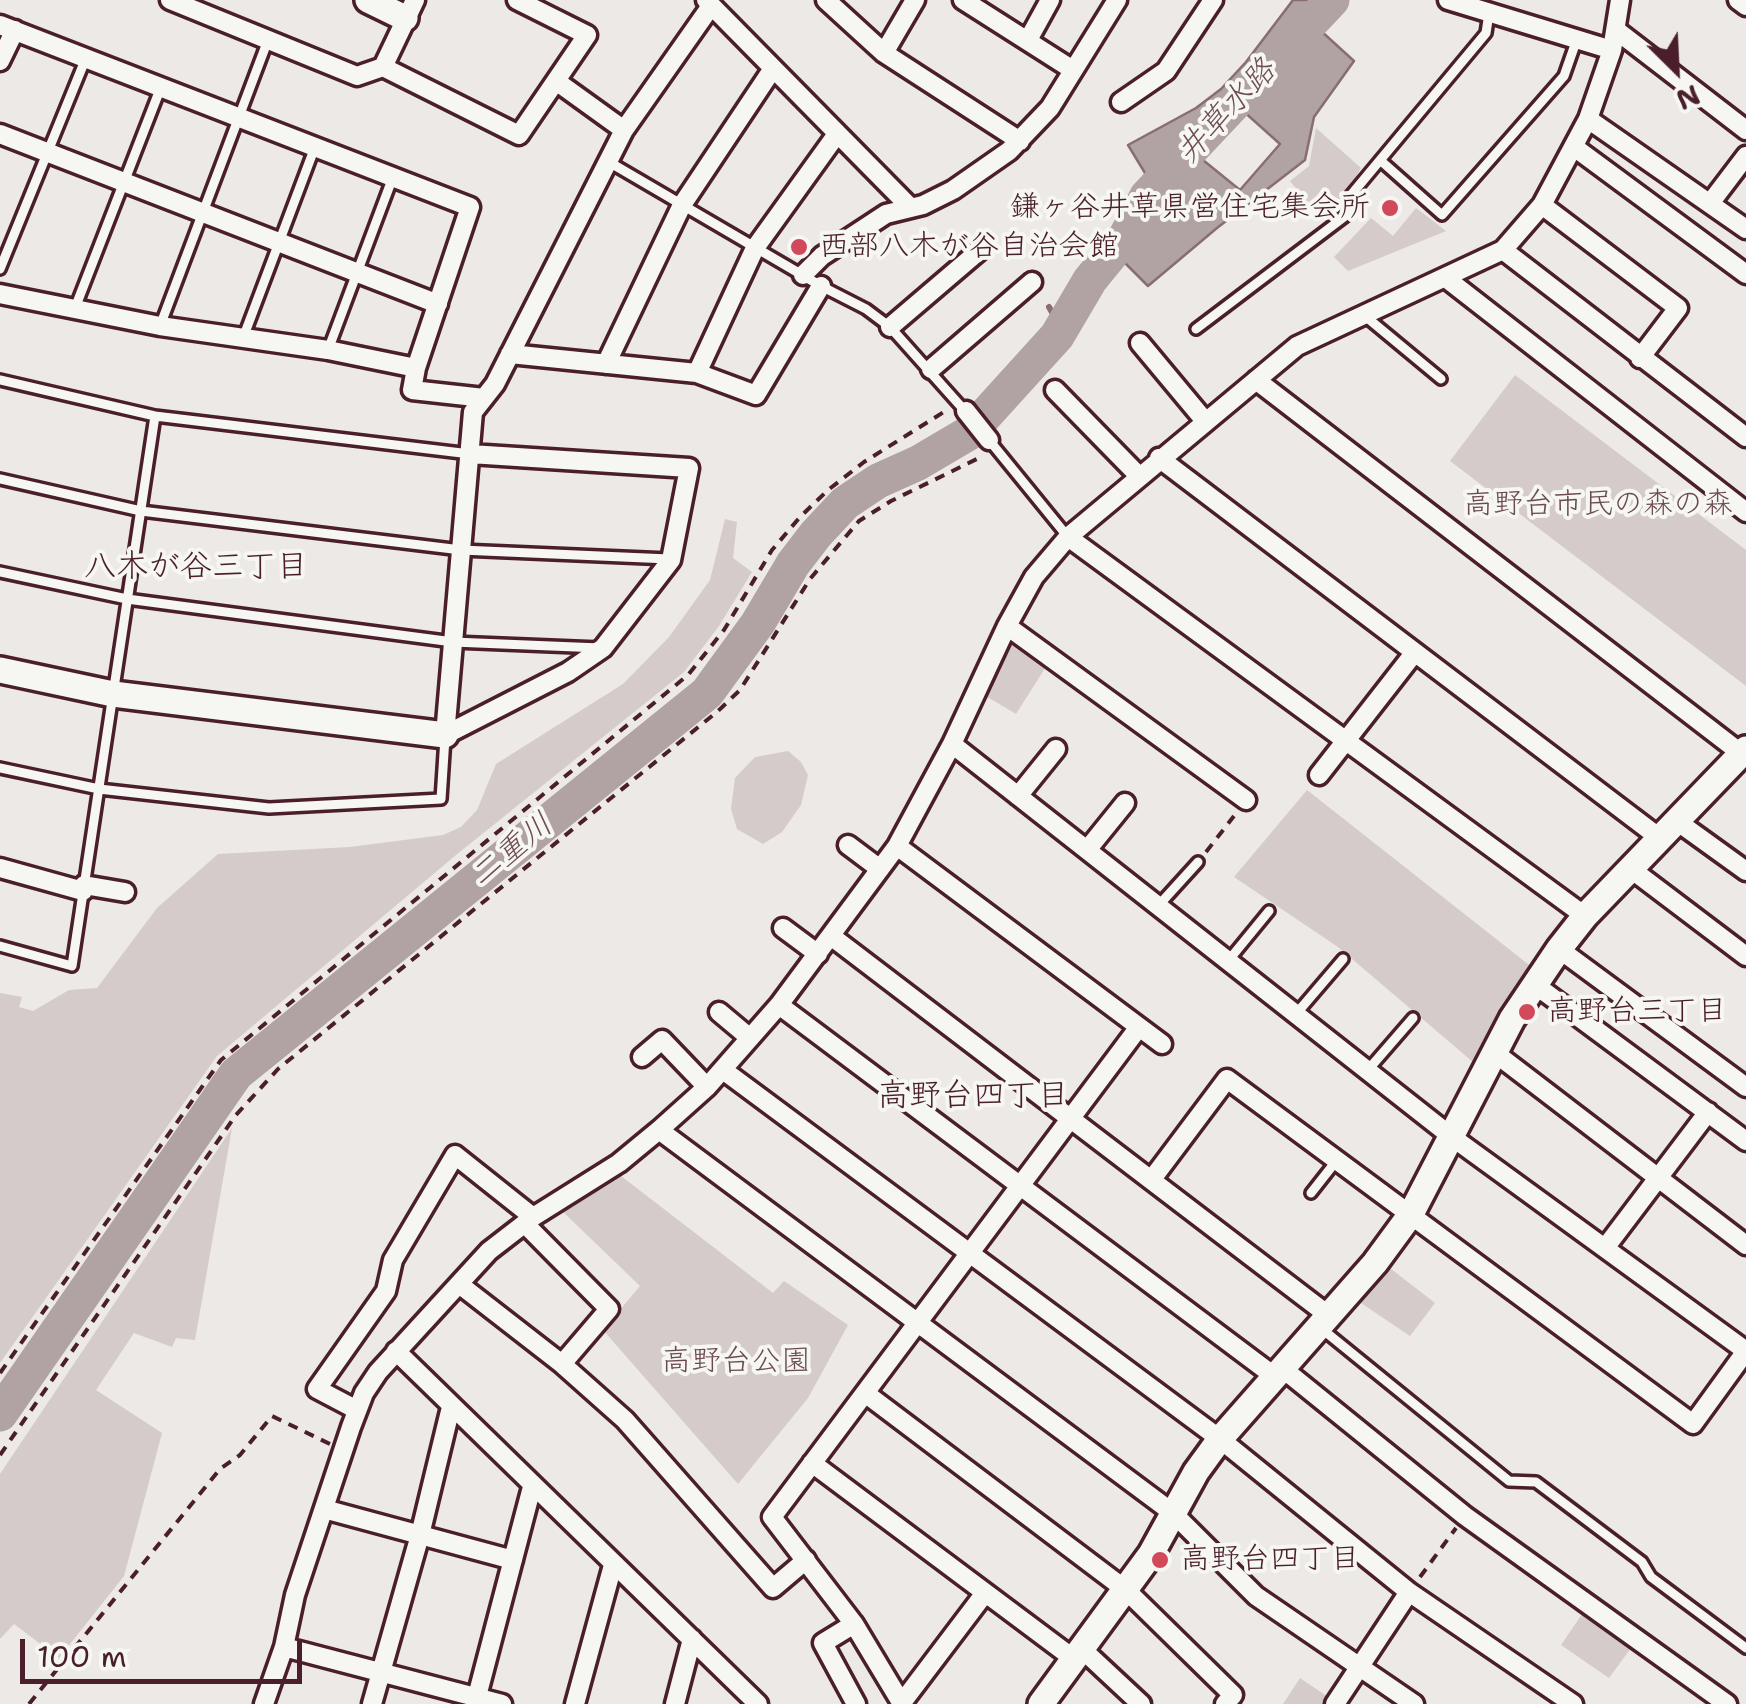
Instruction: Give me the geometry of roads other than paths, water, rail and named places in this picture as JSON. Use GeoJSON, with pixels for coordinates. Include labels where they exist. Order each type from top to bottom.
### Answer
{"type":"FeatureCollection","features":[{"type":"Feature","properties":{"kind":"street"},"geometry":{"type":"LineString","coordinates":[[170,0],[356,76],[383,67],[519,135],[587,35],[517,0]]}},
{"type":"Feature","properties":{"kind":"street"},"geometry":{"type":"LineString","coordinates":[[368,0],[410,9],[383,67]]}},
{"type":"Feature","properties":{"kind":"street"},"geometry":{"type":"LineString","coordinates":[[826,0],[884,54],[1020,140]]}},
{"type":"Feature","properties":{"kind":"street"},"geometry":{"type":"LineString","coordinates":[[884,54],[915,0]]}},
{"type":"Feature","properties":{"kind":"street"},"geometry":{"type":"LineString","coordinates":[[963,0],[1073,70]]}},
{"type":"Feature","properties":{"kind":"street"},"geometry":{"type":"LineString","coordinates":[[1028,40],[1050,0]]}},
{"type":"Feature","properties":{"kind":"street"},"geometry":{"type":"LineString","coordinates":[[803,275],[822,256],[886,214],[924,205],[953,190],[1020,140],[1050,108],[1118,0]]}},
{"type":"Feature","properties":{"kind":"street"},"geometry":{"type":"LineString","coordinates":[[1120,102],[1166,71],[1213,0]]}},
{"type":"Feature","properties":{"kind":"street"},"geometry":{"type":"LineString","coordinates":[[1448,0],[1612,50]]}},
{"type":"Feature","properties":{"kind":"street"},"geometry":{"type":"LineString","coordinates":[[264,1704],[343,1450],[357,1410],[378,1372],[489,1251],[619,1163],[659,1130],[707,1087],[779,1004],[897,846],[1034,577],[1068,537],[1297,346],[1503,250],[1542,205],[1588,119],[1612,50],[1620,0]]}},
{"type":"Feature","properties":{"kind":"street"},"geometry":{"type":"LineString","coordinates":[[1738,0],[1746,6]]}},
{"type":"Feature","properties":{"kind":"street"},"geometry":{"type":"LineString","coordinates":[[445,735],[474,412],[510,354],[606,160],[709,3],[910,207]]}},
{"type":"Feature","properties":{"kind":"street"},"geometry":{"type":"LineString","coordinates":[[0,60],[7,27],[470,207],[412,390],[484,398]]}},
{"type":"Feature","properties":{"kind":"street"},"geometry":{"type":"LineString","coordinates":[[1616,30],[1746,130]]}},
{"type":"Feature","properties":{"kind":"street"},"geometry":{"type":"LineString","coordinates":[[606,364],[682,205],[772,70]]}},
{"type":"Feature","properties":{"kind":"street"},"geometry":{"type":"LineString","coordinates":[[556,81],[624,130]]}},
{"type":"Feature","properties":{"kind":"street"},"geometry":{"type":"LineString","coordinates":[[1588,119],[1746,229]]}},
{"type":"Feature","properties":{"kind":"street"},"geometry":{"type":"LineString","coordinates":[[0,134],[438,304]]}},
{"type":"Feature","properties":{"kind":"street"},"geometry":{"type":"LineString","coordinates":[[697,373],[755,248],[837,134]]}},
{"type":"Feature","properties":{"kind":"street"},"geometry":{"type":"LineString","coordinates":[[1574,148],[1746,274]]}},
{"type":"Feature","properties":{"kind":"street"},"geometry":{"type":"LineString","coordinates":[[1710,202],[1746,156]]}},
{"type":"Feature","properties":{"kind":"street"},"geometry":{"type":"LineString","coordinates":[[1542,205],[1678,308],[1640,358]]}},
{"type":"Feature","properties":{"kind":"street"},"geometry":{"type":"LineString","coordinates":[[1503,250],[1746,438]]}},
{"type":"Feature","properties":{"kind":"street"},"geometry":{"type":"LineString","coordinates":[[890,327],[979,251]]}},
{"type":"Feature","properties":{"kind":"street"},"geometry":{"type":"LineString","coordinates":[[1447,278],[1746,512]]}},
{"type":"Feature","properties":{"kind":"street"},"geometry":{"type":"LineString","coordinates":[[932,370],[1032,282]]}},
{"type":"Feature","properties":{"kind":"street"},"geometry":{"type":"LineString","coordinates":[[510,354],[697,373],[756,395],[821,286]]}},
{"type":"Feature","properties":{"kind":"street"},"geometry":{"type":"LineString","coordinates":[[0,294],[160,326],[328,350],[416,368]]}},
{"type":"Feature","properties":{"kind":"street"},"geometry":{"type":"LineString","coordinates":[[1140,343],[1205,421]]}},
{"type":"Feature","properties":{"kind":"street"},"geometry":{"type":"LineString","coordinates":[[1040,1704],[1126,1590],[1196,1472],[1220,1440],[1375,1263],[1411,1214],[1494,1053],[1559,949],[1585,916],[1745,753],[1256,380]]}},
{"type":"Feature","properties":{"kind":"street"},"geometry":{"type":"LineString","coordinates":[[1055,390],[1140,476]]}},
{"type":"Feature","properties":{"kind":"street"},"geometry":{"type":"LineString","coordinates":[[962,407],[993,445]]}},
{"type":"Feature","properties":{"kind":"street"},"geometry":{"type":"LineString","coordinates":[[0,670],[113,694],[445,735],[568,672],[603,648],[672,560],[689,468],[470,454]]}},
{"type":"Feature","properties":{"kind":"street"},"geometry":{"type":"LineString","coordinates":[[1159,458],[1414,652],[1670,830],[1746,872]]}},
{"type":"Feature","properties":{"kind":"street"},"geometry":{"type":"LineString","coordinates":[[1068,537],[1585,916]]}},
{"type":"Feature","properties":{"kind":"street"},"geometry":{"type":"LineString","coordinates":[[1007,626],[1246,800]]}},
{"type":"Feature","properties":{"kind":"street"},"geometry":{"type":"LineString","coordinates":[[1319,775],[1414,652]]}},
{"type":"Feature","properties":{"kind":"street"},"geometry":{"type":"LineString","coordinates":[[952,744],[1452,1137],[1746,1352],[1693,1424],[1227,1079],[1152,1179]]}},
{"type":"Feature","properties":{"kind":"street"},"geometry":{"type":"LineString","coordinates":[[1018,796],[1056,749]]}},
{"type":"Feature","properties":{"kind":"street"},"geometry":{"type":"LineString","coordinates":[[1088,850],[1125,803]]}},
{"type":"Feature","properties":{"kind":"street"},"geometry":{"type":"LineString","coordinates":[[848,845],[880,869]]}},
{"type":"Feature","properties":{"kind":"street"},"geometry":{"type":"LineString","coordinates":[[897,846],[1162,1044]]}},
{"type":"Feature","properties":{"kind":"street"},"geometry":{"type":"LineString","coordinates":[[0,868],[84,888],[124,892]]}},
{"type":"Feature","properties":{"kind":"street"},"geometry":{"type":"LineString","coordinates":[[1631,870],[1746,956]]}},
{"type":"Feature","properties":{"kind":"street"},"geometry":{"type":"LineString","coordinates":[[784,928],[818,954]]}},
{"type":"Feature","properties":{"kind":"street"},"geometry":{"type":"LineString","coordinates":[[831,936],[1152,1179],[1324,1321]]}},
{"type":"Feature","properties":{"kind":"street"},"geometry":{"type":"LineString","coordinates":[[1559,949],[1746,1088]]}},
{"type":"Feature","properties":{"kind":"street"},"geometry":{"type":"LineString","coordinates":[[1534,984],[1746,1141]]}},
{"type":"Feature","properties":{"kind":"street"},"geometry":{"type":"LineString","coordinates":[[779,1004],[1020,1186],[1278,1372],[1465,1516],[1726,1704]]}},
{"type":"Feature","properties":{"kind":"street"},"geometry":{"type":"LineString","coordinates":[[719,1012],[750,1038]]}},
{"type":"Feature","properties":{"kind":"street"},"geometry":{"type":"LineString","coordinates":[[985,1594],[901,1704],[854,1624],[772,1516],[1139,1027]]}},
{"type":"Feature","properties":{"kind":"street"},"geometry":{"type":"LineString","coordinates":[[642,1057],[662,1040],[707,1087]]}},
{"type":"Feature","properties":{"kind":"street"},"geometry":{"type":"LineString","coordinates":[[1494,1053],[1746,1244]]}},
{"type":"Feature","properties":{"kind":"street"},"geometry":{"type":"LineString","coordinates":[[723,1070],[1220,1440],[1409,1592],[1573,1704]]}},
{"type":"Feature","properties":{"kind":"street"},"geometry":{"type":"LineString","coordinates":[[1605,1248],[1708,1112]]}},
{"type":"Feature","properties":{"kind":"street"},"geometry":{"type":"LineString","coordinates":[[659,1130],[1173,1513],[1256,1596],[1414,1704]]}},
{"type":"Feature","properties":{"kind":"street"},"geometry":{"type":"LineString","coordinates":[[357,1410],[317,1389],[386,1291],[393,1260],[456,1154],[529,1221],[608,1309],[562,1364]]}},
{"type":"Feature","properties":{"kind":"street"},"geometry":{"type":"LineString","coordinates":[[459,1284],[562,1364],[625,1420],[773,1588],[806,1560]]}},
{"type":"Feature","properties":{"kind":"street"},"geometry":{"type":"LineString","coordinates":[[396,1351],[758,1704]]}},
{"type":"Feature","properties":{"kind":"street"},"geometry":{"type":"LineString","coordinates":[[864,1393],[1126,1590],[1233,1695],[1226,1704]]}},
{"type":"Feature","properties":{"kind":"street"},"geometry":{"type":"LineString","coordinates":[[372,1704],[451,1407]]}},
{"type":"Feature","properties":{"kind":"street"},"geometry":{"type":"LineString","coordinates":[[812,1463],[985,1594],[1078,1654],[1141,1704]]}},
{"type":"Feature","properties":{"kind":"street"},"geometry":{"type":"LineString","coordinates":[[476,1701],[532,1487]]}},
{"type":"Feature","properties":{"kind":"street"},"geometry":{"type":"LineString","coordinates":[[324,1509],[513,1560]]}},
{"type":"Feature","properties":{"kind":"street"},"geometry":{"type":"LineString","coordinates":[[575,1704],[613,1565]]}},
{"type":"Feature","properties":{"kind":"street"},"geometry":{"type":"LineString","coordinates":[[1335,1704],[1409,1592]]}},
{"type":"Feature","properties":{"kind":"street"},"geometry":{"type":"LineString","coordinates":[[854,1624],[823,1642],[856,1704]]}},
{"type":"Feature","properties":{"kind":"street"},"geometry":{"type":"LineString","coordinates":[[675,1704],[692,1639]]}},
{"type":"Feature","properties":{"kind":"street"},"geometry":{"type":"LineString","coordinates":[[284,1647],[476,1701],[502,1704]]}},
{"type":"Feature","properties":{"kind":"lane"},"geometry":{"type":"LineString","coordinates":[[1196,329],[1348,214],[1351,194],[1486,33],[1488,12]]}},
{"type":"Feature","properties":{"kind":"lane"},"geometry":{"type":"LineString","coordinates":[[1380,160],[1442,215],[1564,76],[1577,39]]}},
{"type":"Feature","properties":{"kind":"lane"},"geometry":{"type":"LineString","coordinates":[[160,326],[268,40]]}},
{"type":"Feature","properties":{"kind":"lane"},"geometry":{"type":"LineString","coordinates":[[0,269],[86,58]]}},
{"type":"Feature","properties":{"kind":"lane"},"geometry":{"type":"LineString","coordinates":[[74,310],[161,87]]}},
{"type":"Feature","properties":{"kind":"lane"},"geometry":{"type":"LineString","coordinates":[[243,338],[315,147]]}},
{"type":"Feature","properties":{"kind":"lane"},"geometry":{"type":"LineString","coordinates":[[606,160],[866,309],[890,327],[962,407]]}},
{"type":"Feature","properties":{"kind":"lane"},"geometry":{"type":"LineString","coordinates":[[328,350],[393,177]]}},
{"type":"Feature","properties":{"kind":"lane"},"geometry":{"type":"LineString","coordinates":[[1365,316],[1442,379]]}},
{"type":"Feature","properties":{"kind":"lane"},"geometry":{"type":"LineString","coordinates":[[0,380],[155,416],[470,454]]}},
{"type":"Feature","properties":{"kind":"lane"},"geometry":{"type":"LineString","coordinates":[[0,946],[72,966],[155,416]]}},
{"type":"Feature","properties":{"kind":"lane"},"geometry":{"type":"LineString","coordinates":[[993,445],[1068,537]]}},
{"type":"Feature","properties":{"kind":"lane"},"geometry":{"type":"LineString","coordinates":[[0,479],[141,510],[462,550],[672,560]]}},
{"type":"Feature","properties":{"kind":"lane"},"geometry":{"type":"LineString","coordinates":[[0,572],[127,600],[453,642],[603,648]]}},
{"type":"Feature","properties":{"kind":"lane"},"geometry":{"type":"LineString","coordinates":[[0,768],[98,789],[269,808],[442,799],[445,735]]}},
{"type":"Feature","properties":{"kind":"lane"},"geometry":{"type":"LineString","coordinates":[[1158,906],[1198,862]]}},
{"type":"Feature","properties":{"kind":"lane"},"geometry":{"type":"LineString","coordinates":[[1228,961],[1269,911]]}},
{"type":"Feature","properties":{"kind":"lane"},"geometry":{"type":"LineString","coordinates":[[1296,1014],[1343,959]]}},
{"type":"Feature","properties":{"kind":"lane"},"geometry":{"type":"LineString","coordinates":[[1368,1071],[1413,1018]]}},
{"type":"Feature","properties":{"kind":"lane"},"geometry":{"type":"LineString","coordinates":[[1311,1192],[1337,1160]]}},
{"type":"Feature","properties":{"kind":"lane"},"geometry":{"type":"LineString","coordinates":[[1324,1321],[1510,1481],[1536,1482],[1642,1562],[1650,1577],[1746,1648]]}},
{"type":"Feature","properties":{"kind":"waterway","name":"二重川"},"geometry":{"type":"LineString","coordinates":[[0,1414],[236,1074],[707,693],[816,534],[845,503],[878,481],[969,433],[1057,336],[1090,280],[1126,236],[1147,196],[1332,0]]}},
{"type":"Feature","properties":{"kind":"waterway"},"geometry":{"type":"LineString","coordinates":[[1049,307],[1061,328]]}},
{"type":"Feature","properties":{"kind":"place","name":"鎌ヶ谷井草県営住宅集会所"},"geometry":{"type":"Point","coordinates":[1390,208]}},
{"type":"Feature","properties":{"kind":"place","name":"西部八木が谷自治会館"},"geometry":{"type":"Point","coordinates":[799,247]}},
{"type":"Feature","properties":{"kind":"place","name":"高野台三丁目"},"geometry":{"type":"Point","coordinates":[1527,1012]}},
{"type":"Feature","properties":{"kind":"place","name":"高野台四丁目"},"geometry":{"type":"Point","coordinates":[1160,1560]}},
{"type":"Feature","properties":{"kind":"district","name":"八木が谷三丁目"},"geometry":{"type":"Point","coordinates":[196,568]}},
{"type":"Feature","properties":{"kind":"district","name":"高野台四丁目"},"geometry":{"type":"Point","coordinates":[973,1097]}},
{"type":"Feature","properties":{"kind":"water label","name":"井草水路"},"geometry":{"type":"Point","coordinates":[1227,112]}},
{"type":"Feature","properties":{"kind":"park label","name":"高野台市民の森の森"},"geometry":{"type":"Point","coordinates":[1598,505]}},
{"type":"Feature","properties":{"kind":"park label","name":"高野台公園"},"geometry":{"type":"Point","coordinates":[736,1362]}}]}
